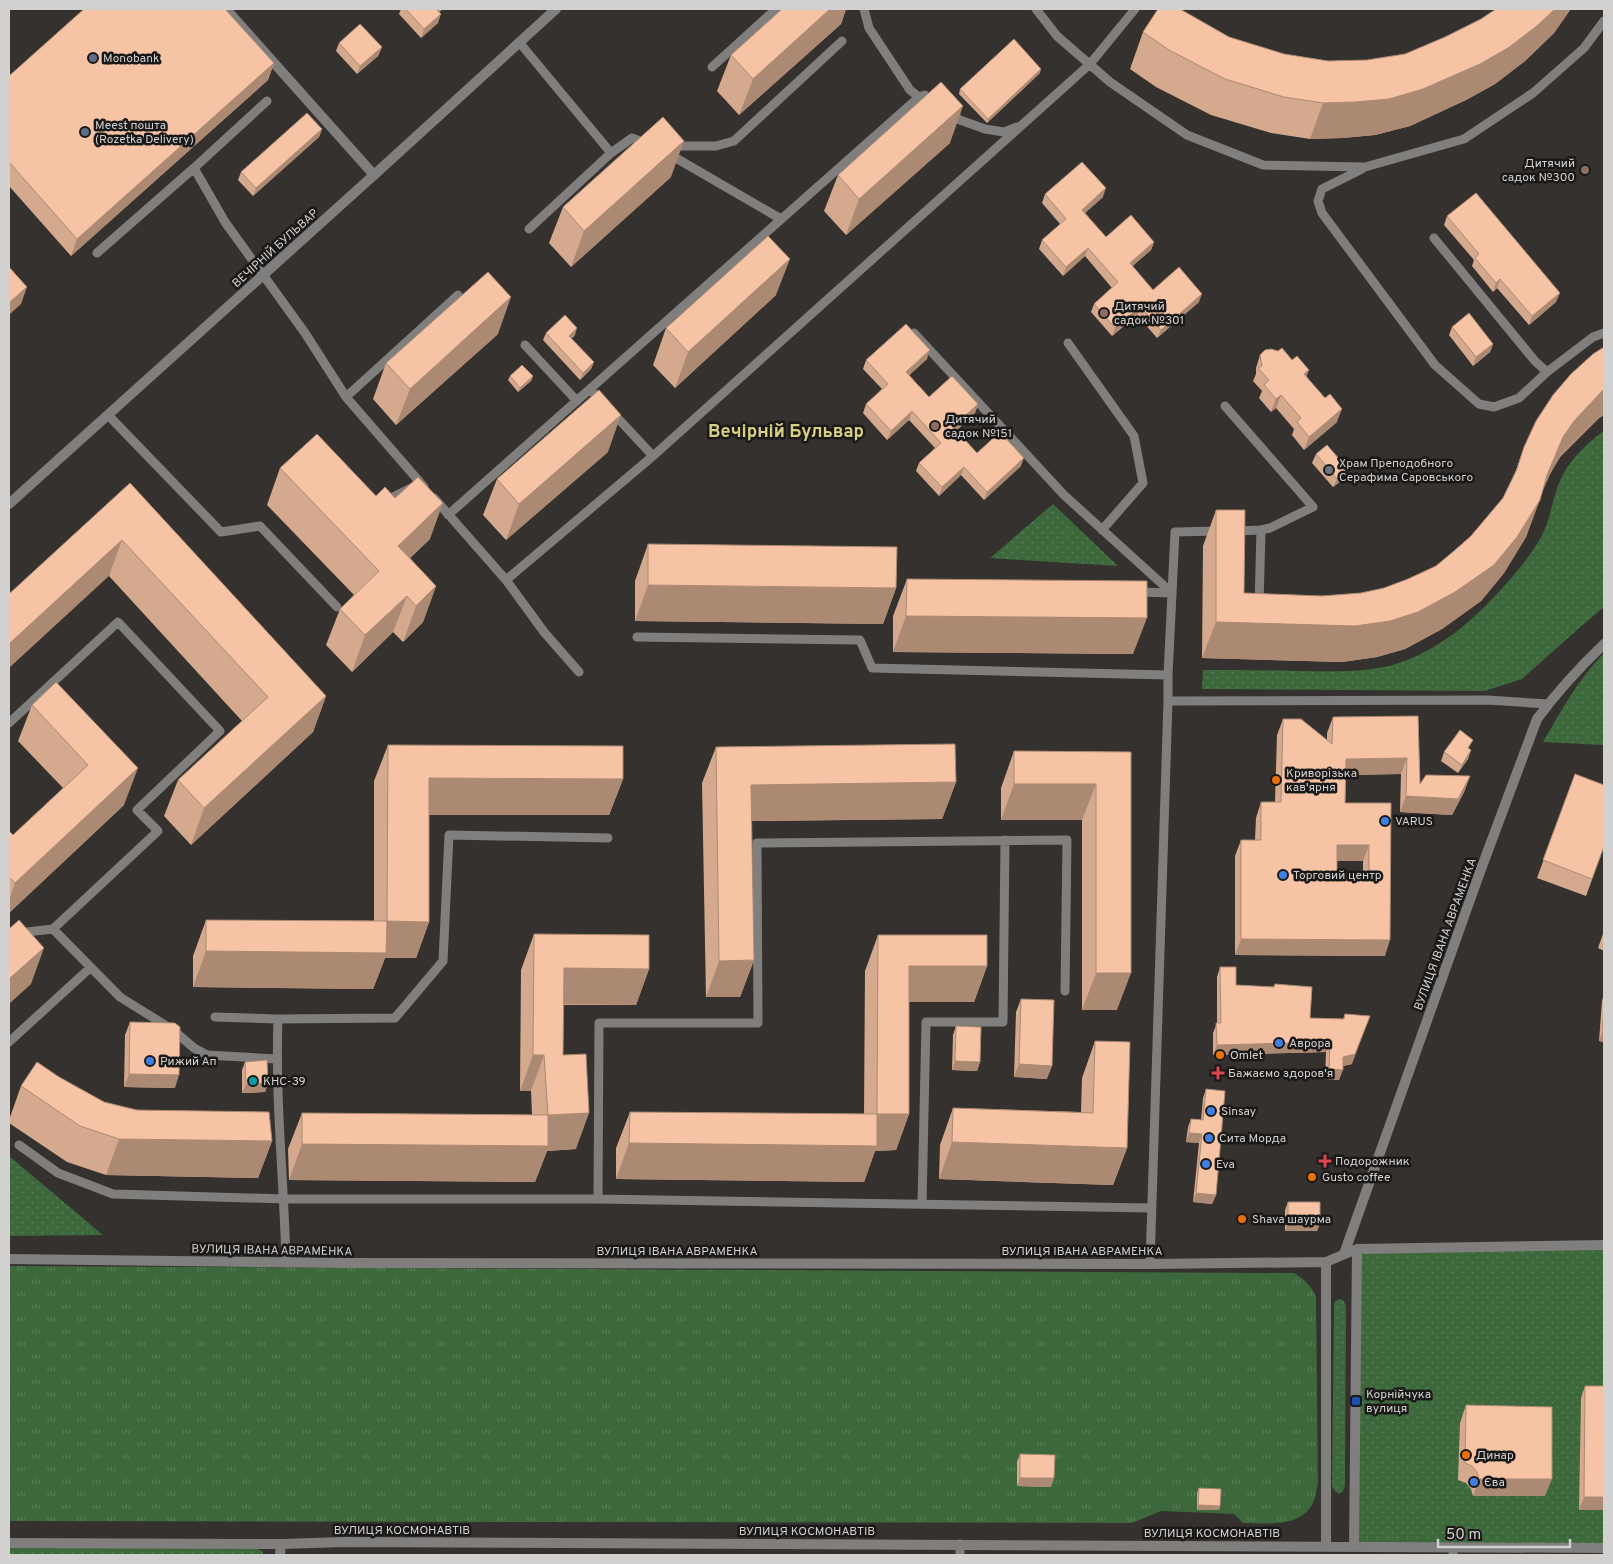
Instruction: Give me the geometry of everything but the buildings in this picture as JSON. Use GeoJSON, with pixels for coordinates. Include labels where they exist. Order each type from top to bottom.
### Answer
{"type":"FeatureCollection","features":[{"type":"Feature","properties":{"kind":"street"},"geometry":{"type":"LineString","coordinates":[[226,9],[374,175]]}},
{"type":"Feature","properties":{"kind":"street","name":"ВЕЧІРНІЙ БУЛЬВАР"},"geometry":{"type":"LineString","coordinates":[[9,504],[556,9]]}},
{"type":"Feature","properties":{"kind":"street","name":"ВУЛИЦЯ ІВАНА АВРАМЕНКА"},"geometry":{"type":"LineString","coordinates":[[1344,1254],[1537,719],[1584,663],[1604,644]]}},
{"type":"Feature","properties":{"kind":"street","name":"ВУЛИЦЯ ІВАНА АВРАМЕНКА"},"geometry":{"type":"LineString","coordinates":[[9,1259],[286,1262],[1150,1264],[1326,1262],[1357,1248],[1604,1245]]}},
{"type":"Feature","properties":{"kind":"street"},"geometry":{"type":"LineString","coordinates":[[1354,1547],[1357,1248]]}},
{"type":"Feature","properties":{"kind":"street"},"geometry":{"type":"LineString","coordinates":[[1326,1262],[1326,1547]]}},
{"type":"Feature","properties":{"kind":"street","name":"ВУЛИЦЯ КОСМОНАВТІВ"},"geometry":{"type":"LineString","coordinates":[[9,1543],[960,1544],[1276,1551],[1326,1547],[1453,1551],[1604,1548]]}},
{"type":"Feature","properties":{"kind":"street"},"geometry":{"type":"LineString","coordinates":[[280,1555],[281,1544]]}},
{"type":"Feature","properties":{"kind":"lane"},"geometry":{"type":"LineString","coordinates":[[712,67],[776,9]]}},
{"type":"Feature","properties":{"kind":"lane"},"geometry":{"type":"LineString","coordinates":[[864,9],[869,28],[910,90],[919,97]]}},
{"type":"Feature","properties":{"kind":"lane"},"geometry":{"type":"LineString","coordinates":[[1036,9],[1057,36],[1110,82],[1188,135],[1263,165],[1365,167]]}},
{"type":"Feature","properties":{"kind":"lane"},"geometry":{"type":"LineString","coordinates":[[506,580],[653,456],[1022,126],[1090,64],[1136,9]]}},
{"type":"Feature","properties":{"kind":"lane"},"geometry":{"type":"LineString","coordinates":[[1604,21],[1584,48],[1533,93],[1464,139],[1365,167],[1322,189],[1318,201],[1322,213],[1435,365],[1479,404],[1494,407],[1519,398],[1547,372],[1593,338],[1604,333]]}},
{"type":"Feature","properties":{"kind":"lane"},"geometry":{"type":"LineString","coordinates":[[662,148],[716,146],[734,141],[842,41]]}},
{"type":"Feature","properties":{"kind":"lane"},"geometry":{"type":"LineString","coordinates":[[519,42],[611,153]]}},
{"type":"Feature","properties":{"kind":"lane"},"geometry":{"type":"LineString","coordinates":[[448,515],[919,97],[930,94],[938,103],[960,120],[985,129],[1004,132],[1022,126]]}},
{"type":"Feature","properties":{"kind":"lane"},"geometry":{"type":"LineString","coordinates":[[97,253],[268,101]]}},
{"type":"Feature","properties":{"kind":"lane"},"geometry":{"type":"LineString","coordinates":[[529,228],[611,153],[632,138],[662,148],[716,183],[781,219]]}},
{"type":"Feature","properties":{"kind":"lane"},"geometry":{"type":"LineString","coordinates":[[194,168],[225,222],[262,276],[305,333],[346,397],[506,580],[544,632],[579,672]]}},
{"type":"Feature","properties":{"kind":"lane"},"geometry":{"type":"LineString","coordinates":[[1434,238],[1535,361],[1547,372]]}},
{"type":"Feature","properties":{"kind":"lane"},"geometry":{"type":"LineString","coordinates":[[346,397],[458,295]]}},
{"type":"Feature","properties":{"kind":"lane"},"geometry":{"type":"LineString","coordinates":[[914,333],[1064,495],[1172,593]]}},
{"type":"Feature","properties":{"kind":"lane"},"geometry":{"type":"LineString","coordinates":[[1068,343],[1134,436],[1143,483],[1102,530]]}},
{"type":"Feature","properties":{"kind":"lane"},"geometry":{"type":"LineString","coordinates":[[525,345],[577,400]]}},
{"type":"Feature","properties":{"kind":"lane"},"geometry":{"type":"LineString","coordinates":[[590,389],[653,456]]}},
{"type":"Feature","properties":{"kind":"lane"},"geometry":{"type":"LineString","coordinates":[[1150,1264],[1168,675],[1175,532],[1262,530],[1313,507],[1225,406]]}},
{"type":"Feature","properties":{"kind":"lane"},"geometry":{"type":"LineString","coordinates":[[108,415],[221,532],[260,526],[337,607]]}},
{"type":"Feature","properties":{"kind":"lane"},"geometry":{"type":"LineString","coordinates":[[376,506],[421,483]]}},
{"type":"Feature","properties":{"kind":"lane"},"geometry":{"type":"LineString","coordinates":[[1259,608],[1262,530]]}},
{"type":"Feature","properties":{"kind":"lane"},"geometry":{"type":"LineString","coordinates":[[1124,592],[1172,593]]}},
{"type":"Feature","properties":{"kind":"lane"},"geometry":{"type":"LineString","coordinates":[[9,723],[118,622],[220,731],[137,810],[158,831],[53,929],[9,934]]}},
{"type":"Feature","properties":{"kind":"lane"},"geometry":{"type":"LineString","coordinates":[[638,637],[860,640],[872,668],[1168,675]]}},
{"type":"Feature","properties":{"kind":"lane"},"geometry":{"type":"LineString","coordinates":[[1168,701],[1487,700],[1548,704]]}},
{"type":"Feature","properties":{"kind":"lane"},"geometry":{"type":"LineString","coordinates":[[215,1017],[278,1019],[395,1018],[443,961],[449,835],[608,838]]}},
{"type":"Feature","properties":{"kind":"lane"},"geometry":{"type":"LineString","coordinates":[[922,1204],[926,1022],[1003,1022],[1005,840]]}},
{"type":"Feature","properties":{"kind":"lane"},"geometry":{"type":"LineString","coordinates":[[598,1200],[599,1023],[758,1023],[757,843],[1067,840],[1065,991]]}},
{"type":"Feature","properties":{"kind":"lane"},"geometry":{"type":"LineString","coordinates":[[53,929],[120,997],[173,1030],[194,1048],[207,1055],[276,1058]]}},
{"type":"Feature","properties":{"kind":"lane"},"geometry":{"type":"LineString","coordinates":[[9,1042],[90,968]]}},
{"type":"Feature","properties":{"kind":"lane"},"geometry":{"type":"LineString","coordinates":[[278,1019],[276,1058],[286,1262]]}},
{"type":"Feature","properties":{"kind":"lane"},"geometry":{"type":"LineString","coordinates":[[19,1145],[58,1173],[113,1194],[284,1199],[598,1200],[1151,1208]]}},
{"type":"Feature","properties":{"kind":"lane"},"geometry":{"type":"LineString","coordinates":[[960,1544],[960,1555]]}},
{"type":"Feature","properties":{"kind":"green space"},"geometry":{"type":"Polygon","coordinates":[[[1604,431],[1604,607],[1522,679],[1485,691],[1202,689],[1203,670],[1367,670],[1407,660],[1442,642],[1484,608],[1526,560],[1544,530],[1559,482],[1564,473],[1581,450],[1604,431]]]}},
{"type":"Feature","properties":{"kind":"green space"},"geometry":{"type":"Polygon","coordinates":[[[1053,504],[1118,566],[990,558],[1053,504]]]}},
{"type":"Feature","properties":{"kind":"green space"},"geometry":{"type":"Polygon","coordinates":[[[1604,653],[1604,745],[1543,742],[1578,684],[1604,653]]]}},
{"type":"Feature","properties":{"kind":"green space"},"geometry":{"type":"Polygon","coordinates":[[[9,1156],[103,1235],[9,1236],[9,1156]]]}},
{"type":"Feature","properties":{"kind":"green space"},"geometry":{"type":"Polygon","coordinates":[[[1604,1245],[1604,1548],[1354,1547],[1357,1249],[1604,1245]]]}},
{"type":"Feature","properties":{"kind":"green space"},"geometry":{"type":"Polygon","coordinates":[[[9,1266],[1294,1273],[1307,1283],[1316,1297],[1318,1483],[1315,1498],[1310,1508],[1303,1515],[1294,1520],[1274,1523],[1243,1523],[1234,1514],[1161,1511],[1132,1523],[9,1521],[9,1266]]]}},
{"type":"Feature","properties":{"kind":"green space"},"geometry":{"type":"Polygon","coordinates":[[[1340,1299],[1344,1301],[1346,1306],[1345,1486],[1339,1494],[1332,1487],[1334,1306],[1335,1301],[1340,1299]]]}},
{"type":"Feature","properties":{"kind":"green space"},"geometry":{"type":"Polygon","coordinates":[[[9,1546],[252,1547],[262,1551],[264,1555],[9,1555],[9,1546]]]}},
{"type":"Feature","properties":{"kind":"place","name":"Monobank"},"geometry":{"type":"Point","coordinates":[93,58]}},
{"type":"Feature","properties":{"kind":"place","name":"Meest пошта (Rozetka Delivery)"},"geometry":{"type":"Point","coordinates":[85,132]}},
{"type":"Feature","properties":{"kind":"place","name":"Дитячий садок №300"},"geometry":{"type":"Point","coordinates":[1585,170]}},
{"type":"Feature","properties":{"kind":"place","name":"Дитячий садок №301"},"geometry":{"type":"Point","coordinates":[1104,313]}},
{"type":"Feature","properties":{"kind":"place","name":"Дитячий садок №151"},"geometry":{"type":"Point","coordinates":[935,426]}},
{"type":"Feature","properties":{"kind":"place","name":"Храм Преподобного Серафима Саровського"},"geometry":{"type":"Point","coordinates":[1329,470]}},
{"type":"Feature","properties":{"kind":"place","name":"Криворізька кав'ярня"},"geometry":{"type":"Point","coordinates":[1276,780]}},
{"type":"Feature","properties":{"kind":"place","name":"VARUS"},"geometry":{"type":"Point","coordinates":[1385,821]}},
{"type":"Feature","properties":{"kind":"place","name":"Торговий центр"},"geometry":{"type":"Point","coordinates":[1283,875]}},
{"type":"Feature","properties":{"kind":"place","name":"Аврора"},"geometry":{"type":"Point","coordinates":[1279,1043]}},
{"type":"Feature","properties":{"kind":"place","name":"Omlet"},"geometry":{"type":"Point","coordinates":[1220,1055]}},
{"type":"Feature","properties":{"kind":"place","name":"Рижий Ап"},"geometry":{"type":"Point","coordinates":[150,1061]}},
{"type":"Feature","properties":{"kind":"place","name":"Бажаємо здоров'я"},"geometry":{"type":"Point","coordinates":[1218,1073]}},
{"type":"Feature","properties":{"kind":"place","name":"КНС-39"},"geometry":{"type":"Point","coordinates":[253,1081]}},
{"type":"Feature","properties":{"kind":"place","name":"Sinsay"},"geometry":{"type":"Point","coordinates":[1211,1111]}},
{"type":"Feature","properties":{"kind":"place","name":"Сита Морда"},"geometry":{"type":"Point","coordinates":[1209,1138]}},
{"type":"Feature","properties":{"kind":"place","name":"Подорожник"},"geometry":{"type":"Point","coordinates":[1325,1161]}},
{"type":"Feature","properties":{"kind":"place","name":"Eva"},"geometry":{"type":"Point","coordinates":[1206,1164]}},
{"type":"Feature","properties":{"kind":"place","name":"Gusto coffee"},"geometry":{"type":"Point","coordinates":[1312,1177]}},
{"type":"Feature","properties":{"kind":"place","name":"Shava шаурма"},"geometry":{"type":"Point","coordinates":[1242,1219]}},
{"type":"Feature","properties":{"kind":"place","name":"Корнійчука вулиця"},"geometry":{"type":"Point","coordinates":[1356,1401]}},
{"type":"Feature","properties":{"kind":"place","name":"Динар"},"geometry":{"type":"Point","coordinates":[1466,1455]}},
{"type":"Feature","properties":{"kind":"place","name":"Єва"},"geometry":{"type":"Point","coordinates":[1474,1482]}},
{"type":"Feature","properties":{"kind":"district","name":"Вечірній Бульвар"},"geometry":{"type":"Point","coordinates":[786,431]}}]}
